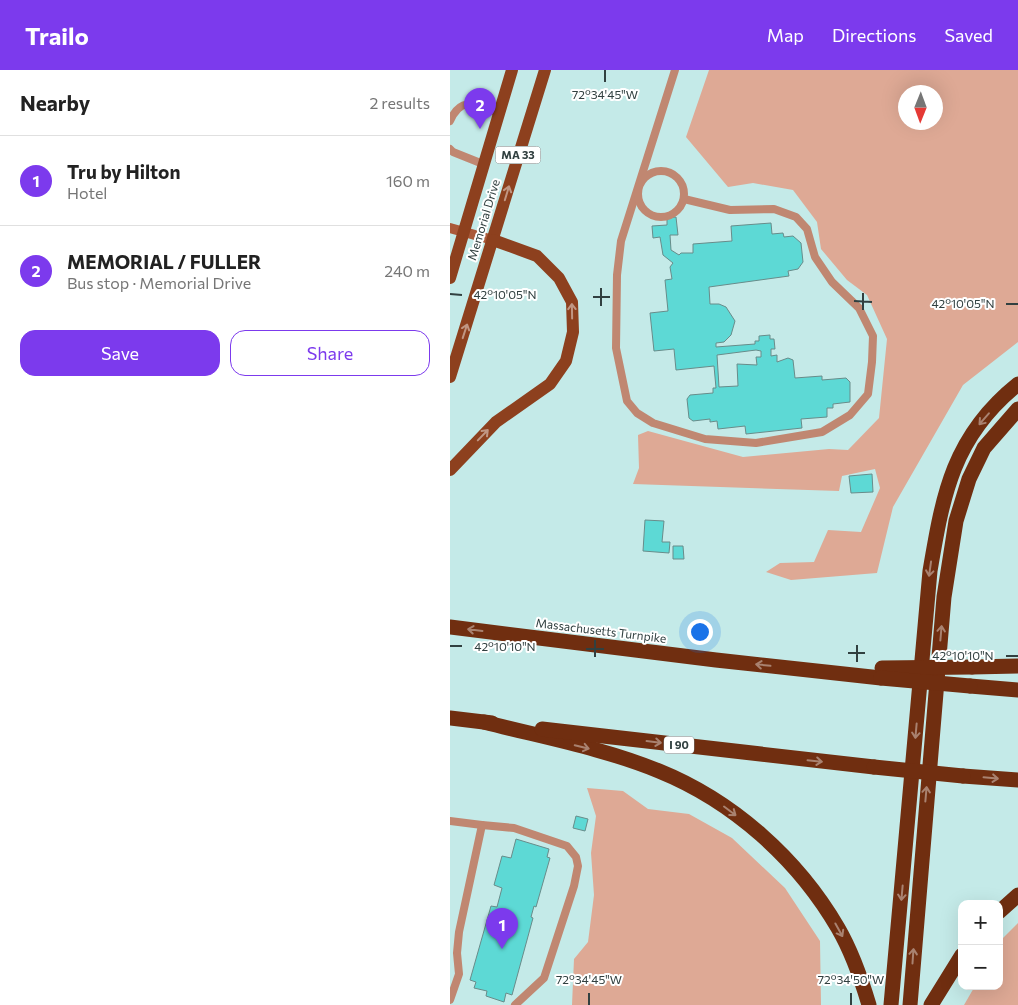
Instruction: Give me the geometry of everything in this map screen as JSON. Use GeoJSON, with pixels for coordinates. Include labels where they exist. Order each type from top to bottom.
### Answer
{"type":"FeatureCollection","features":[{"type":"Feature","properties":{"kind":"highway"},"geometry":{"type":"LineString","coordinates":[[891,1005],[930,571],[942,501],[957,460],[975,429],[1003,396],[1018,384]]}},
{"type":"Feature","properties":{"kind":"highway"},"geometry":{"type":"LineString","coordinates":[[910,1005],[944,597],[956,521],[969,479],[984,448],[1018,409]]}},
{"type":"Feature","properties":{"kind":"highway","name":"Massachusetts Turnpike"},"geometry":{"type":"LineString","coordinates":[[450,627],[790,668],[881,673]]}},
{"type":"Feature","properties":{"kind":"highway"},"geometry":{"type":"LineString","coordinates":[[881,673],[1018,666]]}},
{"type":"Feature","properties":{"kind":"highway"},"geometry":{"type":"LineString","coordinates":[[881,673],[970,686],[1018,690]]}},
{"type":"Feature","properties":{"kind":"highway","name":"I 90"},"geometry":{"type":"LineString","coordinates":[[450,718],[874,767],[1018,780]]}},
{"type":"Feature","properties":{"kind":"highway"},"geometry":{"type":"LineString","coordinates":[[484,722],[612,754],[660,771],[714,799],[758,832],[794,868],[818,896],[839,929],[857,966],[869,1005]]}},
{"type":"Feature","properties":{"kind":"highway"},"geometry":{"type":"LineString","coordinates":[[1003,908],[1018,895]]}},
{"type":"Feature","properties":{"kind":"highway"},"geometry":{"type":"LineString","coordinates":[[931,1005],[958,961]]}},
{"type":"Feature","properties":{"kind":"main road","name":"Memorial Drive"},"geometry":{"type":"LineString","coordinates":[[450,278],[512,70]]}},
{"type":"Feature","properties":{"kind":"main road","name":"Memorial Drive"},"geometry":{"type":"LineString","coordinates":[[450,377],[545,70]]}},
{"type":"Feature","properties":{"kind":"main road"},"geometry":{"type":"LineString","coordinates":[[450,228],[493,240],[537,256],[560,278],[572,302],[573,332],[566,361],[550,384],[496,422],[450,470]]}},
{"type":"Feature","properties":{"kind":"lane"},"geometry":{"type":"LineString","coordinates":[[675,70],[621,241],[615,315],[620,372],[627,401],[637,412],[653,423],[705,439],[756,443],[822,432],[850,415],[868,394],[873,336],[859,308],[832,282],[815,257],[807,229],[796,217],[774,210],[730,210],[684,199]]}},
{"type":"Feature","properties":{"kind":"lane"},"geometry":{"type":"LineString","coordinates":[[450,121],[457,108],[466,104],[499,113]]}},
{"type":"Feature","properties":{"kind":"lane"},"geometry":{"type":"LineString","coordinates":[[450,149],[483,164]]}},
{"type":"Feature","properties":{"kind":"lane"},"geometry":{"type":"LineString","coordinates":[[669,172],[681,182],[684,188],[684,199],[679,209],[673,214],[658,217],[651,214],[641,204],[638,188],[647,176],[654,173],[669,172]]}},
{"type":"Feature","properties":{"kind":"lane"},"geometry":{"type":"LineString","coordinates":[[450,821],[514,828],[567,846],[576,858],[578,866],[574,886],[544,978],[515,1005]]}},
{"type":"Feature","properties":{"kind":"lane"},"geometry":{"type":"LineString","coordinates":[[450,1000],[459,974],[457,953],[459,932],[482,825]]}},
{"type":"Feature","properties":{"kind":"shaded area"},"geometry":{"type":"Polygon","coordinates":[[[709,70],[1018,70],[1018,342],[963,385],[893,507],[877,573],[791,580],[766,572],[780,563],[814,562],[828,530],[861,532],[880,488],[875,469],[842,476],[839,491],[633,484],[639,468],[638,435],[648,431],[743,457],[829,449],[848,450],[879,418],[887,339],[867,295],[847,280],[821,249],[817,222],[793,190],[753,183],[728,187],[686,137],[709,70]]]}},
{"type":"Feature","properties":{"kind":"shaded area"},"geometry":{"type":"Polygon","coordinates":[[[587,788],[623,791],[648,809],[689,814],[732,838],[785,888],[820,941],[821,1005],[572,1005],[574,959],[588,942],[594,895],[591,853],[596,816],[587,788]]]}},
{"type":"Feature","properties":{"kind":"shaded area"},"geometry":{"type":"Polygon","coordinates":[[[1018,923],[1018,1005],[964,1005],[973,990],[1003,990],[1003,938],[1018,923]]]}},
{"type":"Feature","properties":{"kind":"building"},"geometry":{"type":"Polygon","coordinates":[[[676,217],[678,235],[670,235],[671,250],[679,255],[681,253],[693,253],[693,244],[732,241],[731,226],[771,223],[772,234],[783,233],[784,237],[793,236],[801,243],[803,262],[798,269],[788,271],[789,276],[709,287],[710,304],[719,304],[726,307],[735,321],[731,335],[724,342],[716,343],[716,347],[755,344],[755,341],[759,341],[759,336],[770,335],[770,339],[774,339],[775,349],[771,349],[771,356],[777,355],[777,362],[788,358],[793,360],[795,378],[822,376],[822,380],[846,378],[850,382],[850,402],[833,404],[833,408],[827,408],[827,417],[801,419],[802,428],[746,434],[745,426],[718,429],[717,421],[710,422],[710,419],[693,421],[689,418],[687,399],[690,395],[713,393],[713,388],[716,388],[714,366],[676,370],[674,349],[654,351],[650,313],[668,311],[665,280],[672,279],[670,267],[673,263],[663,255],[660,237],[653,238],[652,226],[667,225],[667,218],[676,217]],[[761,351],[717,355],[719,387],[738,386],[737,364],[757,365],[756,357],[761,357],[761,351]]]}},
{"type":"Feature","properties":{"kind":"building"},"geometry":{"type":"Polygon","coordinates":[[[872,474],[873,492],[851,493],[849,476],[872,474]]]}},
{"type":"Feature","properties":{"kind":"building"},"geometry":{"type":"Polygon","coordinates":[[[645,520],[664,521],[662,542],[670,542],[669,553],[643,551],[645,520]]]}},
{"type":"Feature","properties":{"kind":"building"},"geometry":{"type":"Polygon","coordinates":[[[673,546],[683,546],[684,559],[673,559],[673,546]]]}},
{"type":"Feature","properties":{"kind":"building"},"geometry":{"type":"Polygon","coordinates":[[[576,816],[588,819],[585,831],[573,828],[576,816]]]}},
{"type":"Feature","properties":{"kind":"building"},"geometry":{"type":"Polygon","coordinates":[[[516,839],[549,849],[547,857],[550,858],[536,907],[534,906],[531,917],[533,918],[512,995],[506,993],[504,1002],[486,996],[487,991],[474,988],[476,982],[470,980],[491,906],[497,907],[502,888],[494,885],[502,856],[511,858],[516,839]]]}},
{"type":"Feature","properties":{"kind":"place","name":"MEMORIAL / FULLER"},"geometry":{"type":"Point","coordinates":[480,129]}},
{"type":"Feature","properties":{"kind":"place","name":"Tru by Hilton"},"geometry":{"type":"Point","coordinates":[502,949]}}]}
